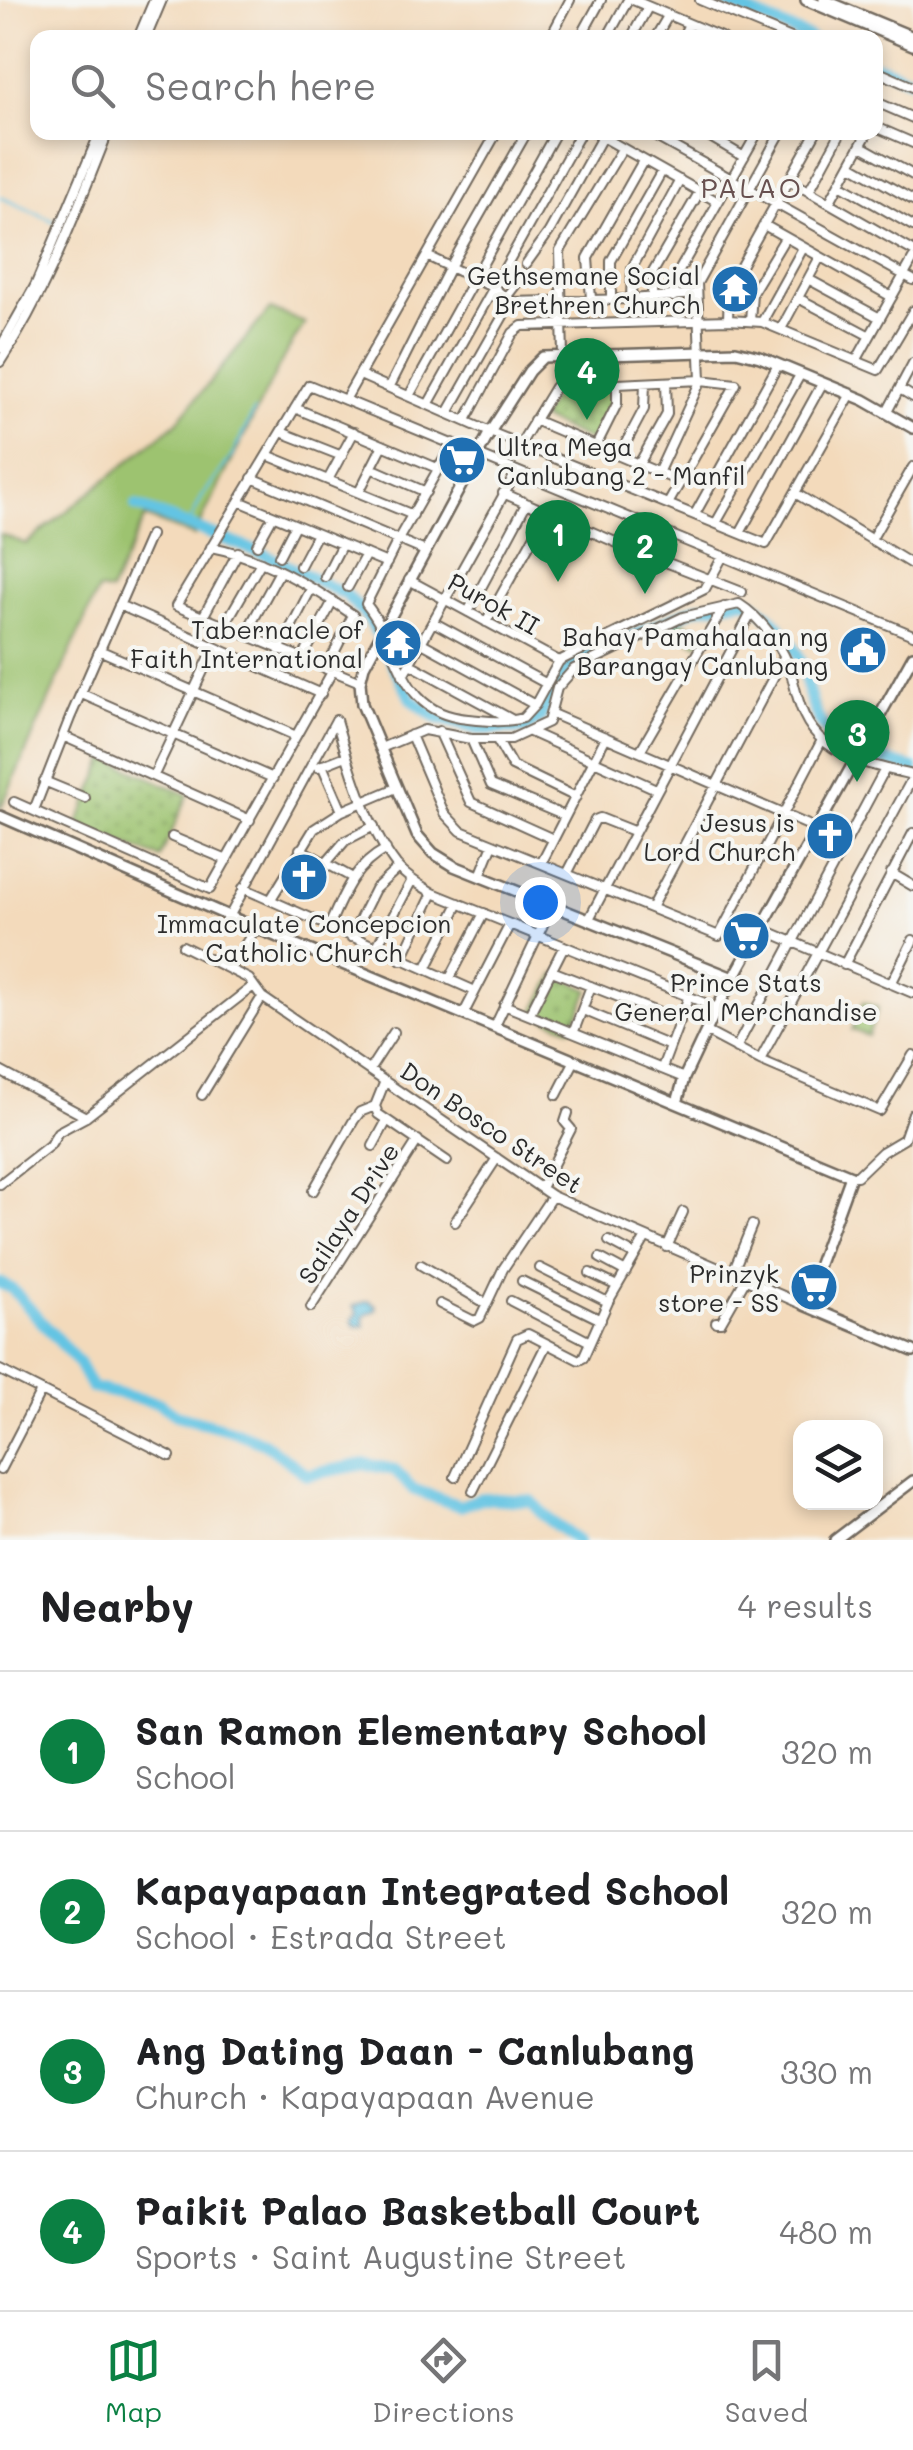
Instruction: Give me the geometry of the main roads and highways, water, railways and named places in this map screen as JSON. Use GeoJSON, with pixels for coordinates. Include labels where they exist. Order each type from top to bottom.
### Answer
{"type":"FeatureCollection","features":[{"type":"Feature","properties":{"kind":"water"},"geometry":{"type":"Polygon","coordinates":[[[368,1301],[376,1305],[376,1310],[364,1316],[364,1326],[356,1326],[352,1320],[358,1313],[353,1306],[368,1301]]]}},
{"type":"Feature","properties":{"kind":"waterway"},"geometry":{"type":"LineString","coordinates":[[720,0],[791,30]]}},
{"type":"Feature","properties":{"kind":"waterway"},"geometry":{"type":"LineString","coordinates":[[883,68],[913,80]]}},
{"type":"Feature","properties":{"kind":"waterway"},"geometry":{"type":"LineString","coordinates":[[0,197],[58,223]]}},
{"type":"Feature","properties":{"kind":"waterway"},"geometry":{"type":"LineString","coordinates":[[188,526],[202,497],[232,456],[254,411]]}},
{"type":"Feature","properties":{"kind":"waterway"},"geometry":{"type":"LineString","coordinates":[[136,506],[264,554],[346,595],[369,619],[412,700],[437,718],[477,729],[524,729],[540,718],[557,680],[578,660],[695,608],[747,600],[772,619],[787,637],[827,731],[856,750],[913,769]]}},
{"type":"Feature","properties":{"kind":"waterway"},"geometry":{"type":"LineString","coordinates":[[0,1283],[12,1289],[78,1362],[92,1388],[159,1403],[176,1415],[264,1443],[307,1475],[365,1464],[395,1470],[412,1489],[460,1506],[482,1498],[531,1501],[550,1521],[578,1540]]}},
{"type":"Feature","properties":{"kind":"place","name":"Gethsemane Social Brethren Church"},"geometry":{"type":"Point","coordinates":[735,289]}},
{"type":"Feature","properties":{"kind":"place","name":"Paikit Palao Basketball Court"},"geometry":{"type":"Point","coordinates":[587,420]}},
{"type":"Feature","properties":{"kind":"place","name":"Ultra Mega Canlubang 2 - Manfil"},"geometry":{"type":"Point","coordinates":[462,460]}},
{"type":"Feature","properties":{"kind":"place","name":"San Ramon Elementary School"},"geometry":{"type":"Point","coordinates":[558,582]}},
{"type":"Feature","properties":{"kind":"place","name":"Kapayapaan Integrated School"},"geometry":{"type":"Point","coordinates":[645,594]}},
{"type":"Feature","properties":{"kind":"place","name":"Tabernacle of Faith International"},"geometry":{"type":"Point","coordinates":[398,643]}},
{"type":"Feature","properties":{"kind":"place","name":"Bahay Pamahalaan ng Barangay Canlubang"},"geometry":{"type":"Point","coordinates":[863,650]}},
{"type":"Feature","properties":{"kind":"place","name":"Ang Dating Daan - Canlubang"},"geometry":{"type":"Point","coordinates":[857,782]}},
{"type":"Feature","properties":{"kind":"place","name":"Jesus is Lord Church"},"geometry":{"type":"Point","coordinates":[830,836]}},
{"type":"Feature","properties":{"kind":"place","name":"Immaculate Concepcion Catholic Church"},"geometry":{"type":"Point","coordinates":[304,877]}},
{"type":"Feature","properties":{"kind":"place","name":"Prince Stats General Merchandise"},"geometry":{"type":"Point","coordinates":[746,936]}},
{"type":"Feature","properties":{"kind":"place","name":"Prinzyk store - SS"},"geometry":{"type":"Point","coordinates":[814,1287]}},
{"type":"Feature","properties":{"kind":"district","name":"PALAO"},"geometry":{"type":"Point","coordinates":[752,187]}}]}
